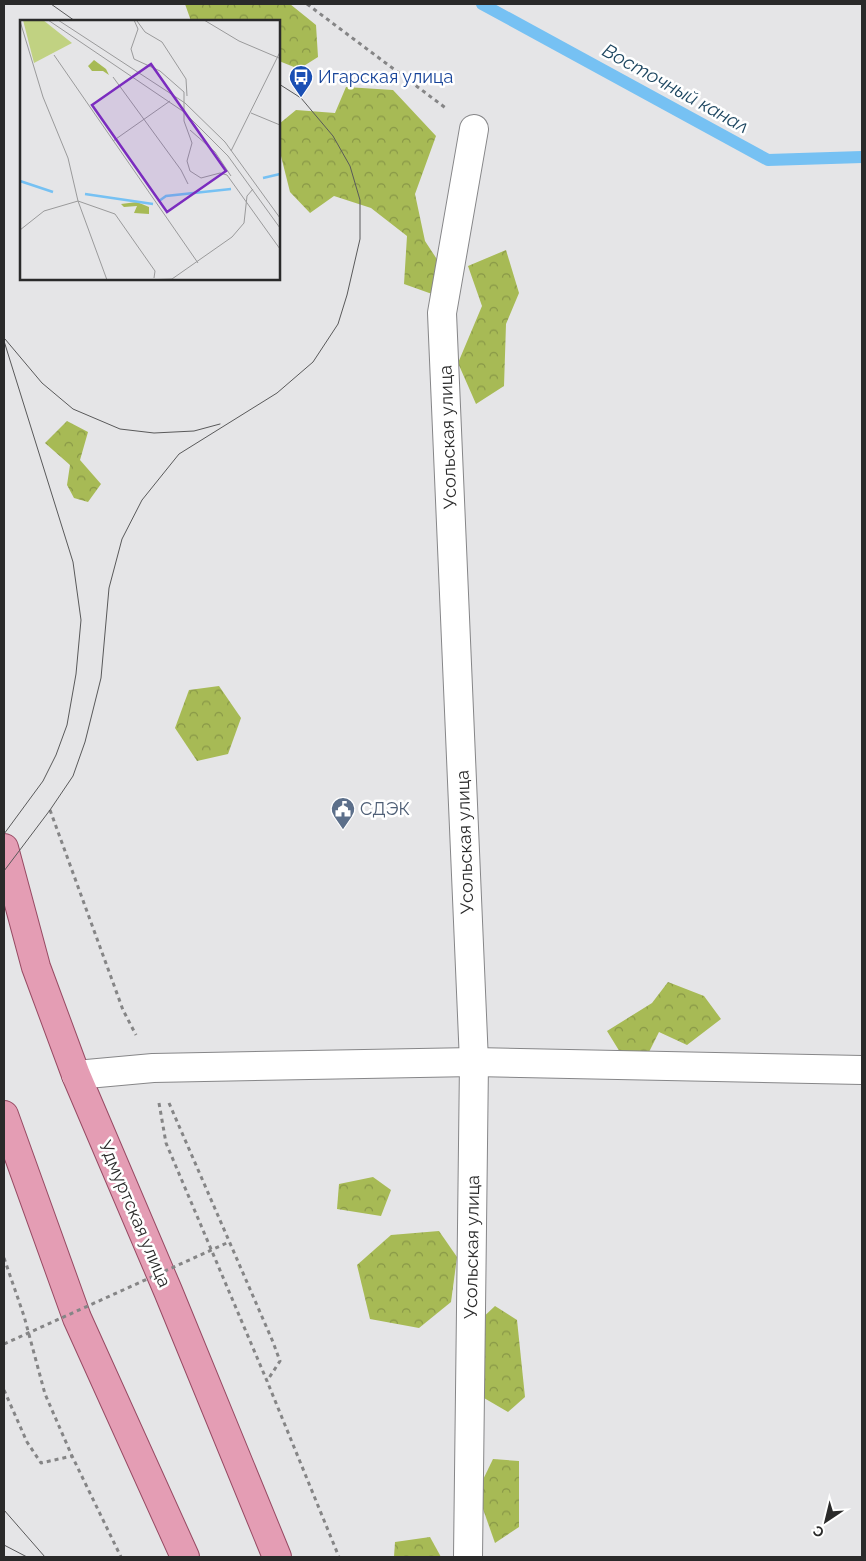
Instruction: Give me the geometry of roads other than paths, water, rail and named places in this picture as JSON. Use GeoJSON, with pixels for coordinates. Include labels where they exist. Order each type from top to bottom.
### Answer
{"type":"FeatureCollection","features":[{"type":"Feature","properties":{"kind":"main road","name":"Удмуртская улица"},"geometry":{"type":"LineString","coordinates":[[6,857],[36,967],[76,1075],[277,1557]]}},
{"type":"Feature","properties":{"kind":"main road"},"geometry":{"type":"LineString","coordinates":[[4,1115],[77,1318],[185,1557]]}},
{"type":"Feature","properties":{"kind":"street","name":"Усольская улица"},"geometry":{"type":"LineString","coordinates":[[468,1557],[474,1062],[442,313],[474,129]]}},
{"type":"Feature","properties":{"kind":"street"},"geometry":{"type":"LineString","coordinates":[[76,1075],[153,1068],[474,1062],[862,1070]]}},
{"type":"Feature","properties":{"kind":"waterway","name":"Восточный канал"},"geometry":{"type":"LineString","coordinates":[[482,4],[768,160],[862,157]]}},
{"type":"Feature","properties":{"kind":"tram line"},"geometry":{"type":"LineString","coordinates":[[51,4],[74,20]]}},
{"type":"Feature","properties":{"kind":"tram line"},"geometry":{"type":"LineString","coordinates":[[4,871],[73,776],[85,742],[101,678],[109,588],[122,539],[142,500],[179,454],[277,393],[313,362],[338,324],[360,239],[360,200],[350,166],[333,136],[301,98],[280,85]]}},
{"type":"Feature","properties":{"kind":"tram line"},"geometry":{"type":"LineString","coordinates":[[5,339],[42,383],[73,409],[120,429],[154,433],[194,431],[220,424]]}},
{"type":"Feature","properties":{"kind":"tram line"},"geometry":{"type":"LineString","coordinates":[[4,341],[73,562],[81,620],[76,674],[67,725],[56,755],[43,781],[4,834]]}},
{"type":"Feature","properties":{"kind":"tram line"},"geometry":{"type":"LineString","coordinates":[[4,1510],[45,1557]]}},
{"type":"Feature","properties":{"kind":"tram line"},"geometry":{"type":"LineString","coordinates":[[4,1545],[27,1557]]}},
{"type":"Feature","properties":{"kind":"place","name":"Игарская улица"},"geometry":{"type":"Point","coordinates":[301,98]}},
{"type":"Feature","properties":{"kind":"place","name":"СДЭК"},"geometry":{"type":"Point","coordinates":[343,830]}}]}
